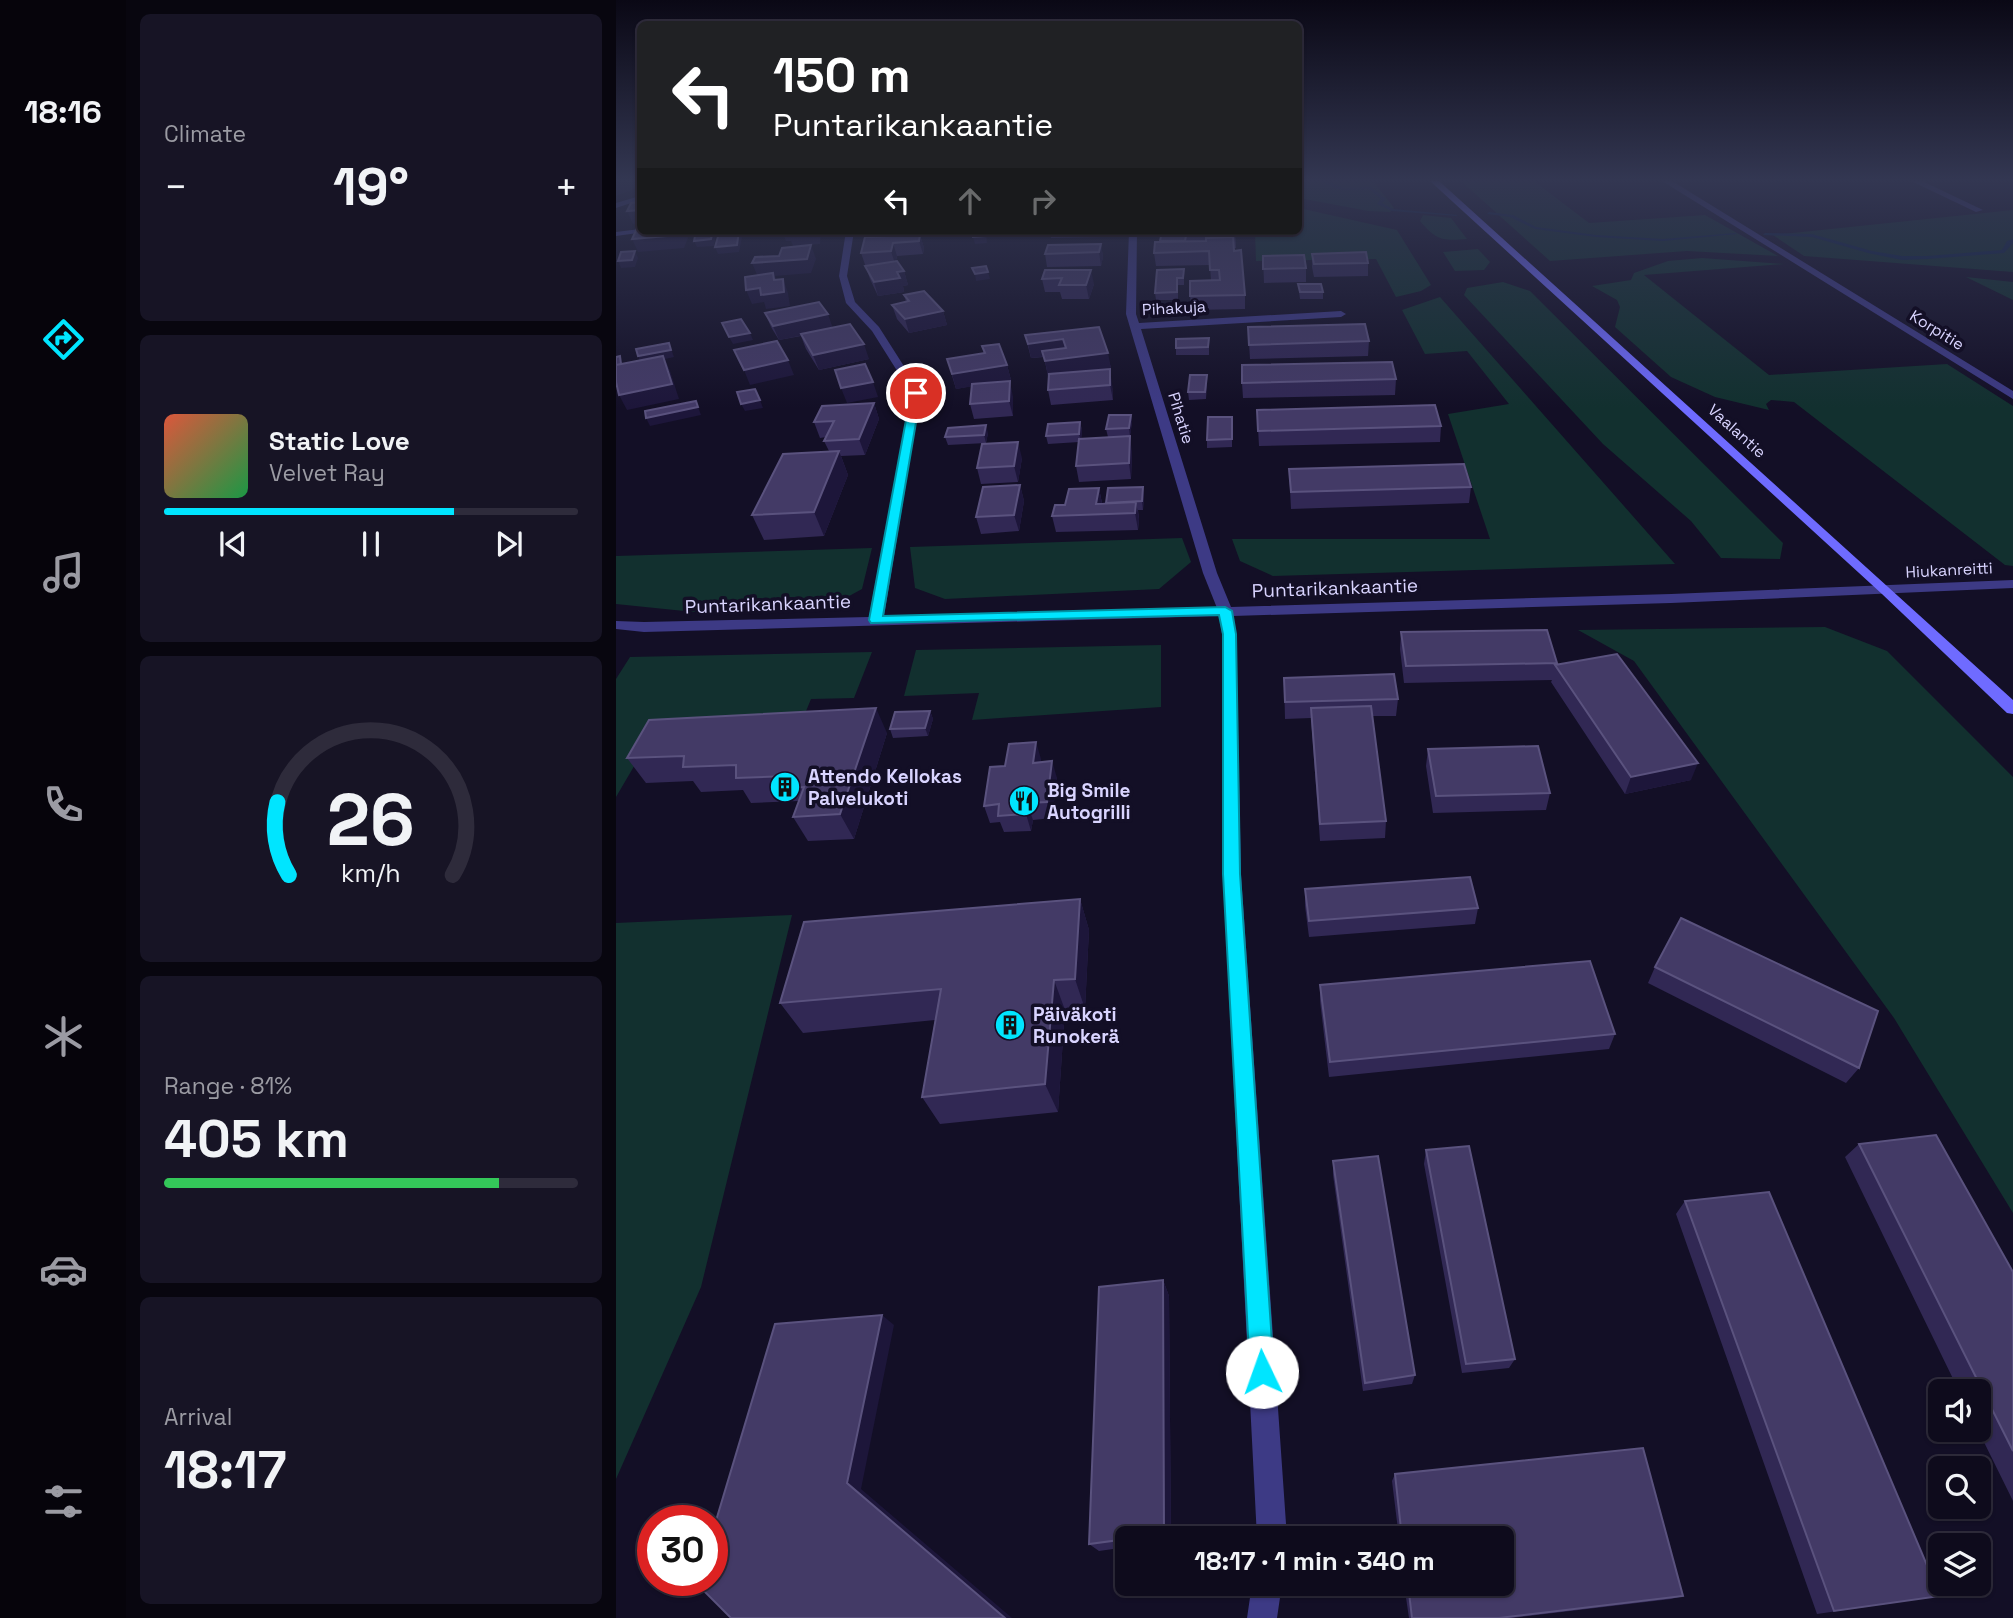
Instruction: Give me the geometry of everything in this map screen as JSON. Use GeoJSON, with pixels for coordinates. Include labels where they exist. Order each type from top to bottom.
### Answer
{"type":"FeatureCollection","features":[{"type":"Feature","properties":{"kind":"street"},"geometry":{"type":"LineString","coordinates":[[846,257],[843,276],[851,303],[876,329],[916,393],[876,620]]}},
{"type":"Feature","properties":{"kind":"street","name":"Pihatie"},"geometry":{"type":"LineString","coordinates":[[1132,257],[1131,314],[1134,326],[1210,573],[1225,611],[1229,634],[1232,874],[1271,1526]]}},
{"type":"Feature","properties":{"kind":"street","name":"Vaalantie"},"geometry":{"type":"LineString","coordinates":[[1517,257],[1887,591],[2013,709]]}},
{"type":"Feature","properties":{"kind":"street","name":"Korpitie"},"geometry":{"type":"LineString","coordinates":[[1788,257],[2013,396]]}},
{"type":"Feature","properties":{"kind":"street","name":"Pihakuja"},"geometry":{"type":"LineString","coordinates":[[1134,326],[1341,314]]}},
{"type":"Feature","properties":{"kind":"street","name":"Hiukanreitti"},"geometry":{"type":"LineString","coordinates":[[1887,591],[2013,584]]}},
{"type":"Feature","properties":{"kind":"street","name":"Puntarikankaantie"},"geometry":{"type":"LineString","coordinates":[[616,625],[643,627],[1887,591]]}},
{"type":"Feature","properties":{"kind":"street"},"geometry":{"type":"LineString","coordinates":[[1262,1618],[1265,1596]]}},
{"type":"Feature","properties":{"kind":"green space"},"geometry":{"type":"Polygon","coordinates":[[[1256,257],[1413,257],[1431,285],[1421,291],[1396,297],[1376,259],[1256,261],[1256,257]]]}},
{"type":"Feature","properties":{"kind":"green space"},"geometry":{"type":"Polygon","coordinates":[[[1446,257],[1485,257],[1490,262],[1484,270],[1455,271],[1446,257]]]}},
{"type":"Feature","properties":{"kind":"green space"},"geometry":{"type":"Polygon","coordinates":[[[1545,257],[1612,257],[1550,261],[1545,257]]]}},
{"type":"Feature","properties":{"kind":"green space"},"geometry":{"type":"Polygon","coordinates":[[[1811,257],[2013,257],[2013,272],[1811,257]]]}},
{"type":"Feature","properties":{"kind":"green space"},"geometry":{"type":"Polygon","coordinates":[[[1702,258],[1784,264],[1644,275],[1769,375],[1947,364],[2013,406],[2013,566],[2005,565],[1794,402],[1771,400],[1766,404],[1769,410],[1715,397],[1671,377],[1615,327],[1620,307],[1617,300],[1592,286],[1631,280],[1634,273],[1668,261],[1702,258]]]}},
{"type":"Feature","properties":{"kind":"green space"},"geometry":{"type":"Polygon","coordinates":[[[1966,277],[2013,282],[2013,300],[1966,277]]]}},
{"type":"Feature","properties":{"kind":"green space"},"geometry":{"type":"Polygon","coordinates":[[[1503,282],[1530,291],[1783,543],[1780,559],[1721,558],[1691,521],[1603,444],[1464,295],[1467,288],[1503,282]]]}},
{"type":"Feature","properties":{"kind":"green space"},"geometry":{"type":"Polygon","coordinates":[[[1440,297],[1675,564],[1273,576],[1240,561],[1232,539],[1490,539],[1448,414],[1509,404],[1467,351],[1425,354],[1402,310],[1440,297]]]}},
{"type":"Feature","properties":{"kind":"green space"},"geometry":{"type":"Polygon","coordinates":[[[1182,538],[1191,562],[1159,589],[945,599],[915,588],[910,547],[1182,538]]]}},
{"type":"Feature","properties":{"kind":"green space"},"geometry":{"type":"Polygon","coordinates":[[[872,548],[862,589],[840,601],[694,612],[616,604],[616,556],[872,548]]]}},
{"type":"Feature","properties":{"kind":"green space"},"geometry":{"type":"Polygon","coordinates":[[[1825,627],[1887,651],[2013,777],[2013,1213],[1894,1018],[1634,661],[1578,630],[1825,627]]]}},
{"type":"Feature","properties":{"kind":"green space"},"geometry":{"type":"Polygon","coordinates":[[[1161,645],[1161,707],[972,720],[979,693],[904,696],[916,650],[1161,645]]]}},
{"type":"Feature","properties":{"kind":"green space"},"geometry":{"type":"Polygon","coordinates":[[[872,652],[854,698],[811,699],[797,733],[650,739],[616,797],[616,679],[630,657],[872,652]]]}},
{"type":"Feature","properties":{"kind":"green space"},"geometry":{"type":"Polygon","coordinates":[[[792,915],[701,1287],[616,1479],[616,923],[792,915]]]}},
{"type":"Feature","properties":{"kind":"building"},"geometry":{"type":"Polygon","coordinates":[[[619,257],[633,257],[632,260],[618,261],[619,257]]]}},
{"type":"Feature","properties":{"kind":"building"},"geometry":{"type":"Polygon","coordinates":[[[755,257],[808,257],[807,259],[752,263],[755,257]]]}},
{"type":"Feature","properties":{"kind":"building"},"geometry":{"type":"Polygon","coordinates":[[[1209,257],[1242,257],[1245,295],[1190,296],[1190,281],[1220,280],[1219,270],[1210,270],[1209,257]]]}},
{"type":"Feature","properties":{"kind":"building"},"geometry":{"type":"Polygon","coordinates":[[[1263,257],[1304,257],[1306,268],[1263,269],[1263,257]]]}},
{"type":"Feature","properties":{"kind":"building"},"geometry":{"type":"Polygon","coordinates":[[[1313,257],[1367,257],[1368,263],[1314,264],[1313,257]]]}},
{"type":"Feature","properties":{"kind":"building"},"geometry":{"type":"Polygon","coordinates":[[[897,261],[904,271],[897,272],[900,278],[874,282],[865,266],[897,261]]]}},
{"type":"Feature","properties":{"kind":"building"},"geometry":{"type":"Polygon","coordinates":[[[986,266],[988,272],[975,274],[972,268],[986,266]]]}},
{"type":"Feature","properties":{"kind":"building"},"geometry":{"type":"Polygon","coordinates":[[[1184,269],[1183,278],[1177,278],[1177,292],[1155,293],[1157,270],[1184,269]]]}},
{"type":"Feature","properties":{"kind":"building"},"geometry":{"type":"Polygon","coordinates":[[[1045,270],[1091,270],[1086,285],[1059,285],[1062,278],[1042,279],[1045,270]]]}},
{"type":"Feature","properties":{"kind":"building"},"geometry":{"type":"Polygon","coordinates":[[[773,273],[774,280],[783,279],[784,292],[761,295],[760,288],[746,290],[745,277],[773,273]]]}},
{"type":"Feature","properties":{"kind":"building"},"geometry":{"type":"Polygon","coordinates":[[[1298,284],[1321,284],[1323,292],[1300,292],[1298,284]]]}},
{"type":"Feature","properties":{"kind":"building"},"geometry":{"type":"Polygon","coordinates":[[[924,291],[943,311],[905,319],[892,305],[909,301],[904,295],[924,291]]]}},
{"type":"Feature","properties":{"kind":"building"},"geometry":{"type":"Polygon","coordinates":[[[819,302],[828,314],[773,326],[765,313],[819,302]]]}},
{"type":"Feature","properties":{"kind":"building"},"geometry":{"type":"Polygon","coordinates":[[[741,319],[750,333],[729,337],[722,323],[741,319]]]}},
{"type":"Feature","properties":{"kind":"building"},"geometry":{"type":"Polygon","coordinates":[[[850,324],[864,344],[813,355],[801,334],[850,324]]]}},
{"type":"Feature","properties":{"kind":"building"},"geometry":{"type":"Polygon","coordinates":[[[1365,324],[1369,341],[1249,345],[1248,327],[1365,324]]]}},
{"type":"Feature","properties":{"kind":"building"},"geometry":{"type":"Polygon","coordinates":[[[1099,327],[1108,353],[1045,361],[1042,351],[1066,348],[1063,339],[1028,344],[1025,335],[1099,327]]]}},
{"type":"Feature","properties":{"kind":"building"},"geometry":{"type":"Polygon","coordinates":[[[1209,338],[1208,347],[1176,348],[1176,339],[1209,338]]]}},
{"type":"Feature","properties":{"kind":"building"},"geometry":{"type":"Polygon","coordinates":[[[777,341],[788,360],[744,370],[734,350],[777,341]]]}},
{"type":"Feature","properties":{"kind":"building"},"geometry":{"type":"Polygon","coordinates":[[[669,343],[671,350],[638,356],[636,349],[669,343]]]}},
{"type":"Feature","properties":{"kind":"building"},"geometry":{"type":"Polygon","coordinates":[[[999,344],[1007,365],[952,374],[947,359],[985,353],[982,346],[999,344]]]}},
{"type":"Feature","properties":{"kind":"building"},"geometry":{"type":"Polygon","coordinates":[[[620,356],[621,364],[616,365],[616,357],[620,356]]]}},
{"type":"Feature","properties":{"kind":"building"},"geometry":{"type":"Polygon","coordinates":[[[663,356],[672,384],[619,395],[616,365],[663,356]]]}},
{"type":"Feature","properties":{"kind":"building"},"geometry":{"type":"Polygon","coordinates":[[[1392,362],[1396,379],[1242,383],[1242,365],[1392,362]]]}},
{"type":"Feature","properties":{"kind":"building"},"geometry":{"type":"Polygon","coordinates":[[[865,364],[873,382],[841,388],[835,370],[865,364]]]}},
{"type":"Feature","properties":{"kind":"building"},"geometry":{"type":"Polygon","coordinates":[[[1110,369],[1110,385],[1048,390],[1049,374],[1110,369]]]}},
{"type":"Feature","properties":{"kind":"building"},"geometry":{"type":"Polygon","coordinates":[[[1190,375],[1207,375],[1205,392],[1188,392],[1190,375]]]}},
{"type":"Feature","properties":{"kind":"building"},"geometry":{"type":"Polygon","coordinates":[[[1010,381],[1009,401],[970,404],[972,384],[1010,381]]]}},
{"type":"Feature","properties":{"kind":"building"},"geometry":{"type":"Polygon","coordinates":[[[755,389],[760,400],[741,404],[737,392],[755,389]]]}},
{"type":"Feature","properties":{"kind":"building"},"geometry":{"type":"Polygon","coordinates":[[[696,401],[698,407],[646,418],[645,411],[696,401]]]}},
{"type":"Feature","properties":{"kind":"building"},"geometry":{"type":"Polygon","coordinates":[[[874,403],[859,439],[824,441],[834,421],[814,422],[822,406],[874,403]]]}},
{"type":"Feature","properties":{"kind":"building"},"geometry":{"type":"Polygon","coordinates":[[[1435,405],[1441,426],[1258,431],[1257,410],[1435,405]]]}},
{"type":"Feature","properties":{"kind":"building"},"geometry":{"type":"Polygon","coordinates":[[[1109,415],[1131,415],[1129,428],[1106,429],[1109,415]]]}},
{"type":"Feature","properties":{"kind":"building"},"geometry":{"type":"Polygon","coordinates":[[[1208,417],[1232,417],[1232,439],[1207,440],[1208,417]]]}},
{"type":"Feature","properties":{"kind":"building"},"geometry":{"type":"Polygon","coordinates":[[[1080,422],[1079,434],[1046,436],[1048,424],[1080,422]]]}},
{"type":"Feature","properties":{"kind":"building"},"geometry":{"type":"Polygon","coordinates":[[[986,425],[984,435],[945,437],[948,428],[986,425]]]}},
{"type":"Feature","properties":{"kind":"building"},"geometry":{"type":"Polygon","coordinates":[[[1130,436],[1129,463],[1076,466],[1079,439],[1130,436]]]}},
{"type":"Feature","properties":{"kind":"building"},"geometry":{"type":"Polygon","coordinates":[[[1018,442],[1014,466],[977,468],[982,444],[1018,442]]]}},
{"type":"Feature","properties":{"kind":"building"},"geometry":{"type":"Polygon","coordinates":[[[839,451],[814,512],[752,515],[783,454],[839,451]]]}},
{"type":"Feature","properties":{"kind":"building"},"geometry":{"type":"Polygon","coordinates":[[[1464,464],[1471,487],[1291,492],[1289,469],[1464,464]]]}},
{"type":"Feature","properties":{"kind":"building"},"geometry":{"type":"Polygon","coordinates":[[[1020,485],[1014,515],[976,517],[983,487],[1020,485]]]}},
{"type":"Feature","properties":{"kind":"building"},"geometry":{"type":"Polygon","coordinates":[[[1143,487],[1142,501],[1106,503],[1108,488],[1143,487]]]}},
{"type":"Feature","properties":{"kind":"building"},"geometry":{"type":"Polygon","coordinates":[[[1099,488],[1096,504],[1136,502],[1135,513],[1052,516],[1055,505],[1065,505],[1069,489],[1099,488]]]}},
{"type":"Feature","properties":{"kind":"building"},"geometry":{"type":"Polygon","coordinates":[[[1547,630],[1557,663],[1406,666],[1401,632],[1547,630]]]}},
{"type":"Feature","properties":{"kind":"building"},"geometry":{"type":"Polygon","coordinates":[[[1617,654],[1698,763],[1631,777],[1555,665],[1617,654]]]}},
{"type":"Feature","properties":{"kind":"building"},"geometry":{"type":"Polygon","coordinates":[[[1394,674],[1398,699],[1285,702],[1284,678],[1394,674]]]}},
{"type":"Feature","properties":{"kind":"building"},"geometry":{"type":"Polygon","coordinates":[[[1371,706],[1386,821],[1320,824],[1311,708],[1371,706]]]}},
{"type":"Feature","properties":{"kind":"building"},"geometry":{"type":"Polygon","coordinates":[[[876,708],[840,814],[793,817],[804,787],[790,788],[788,776],[736,778],[736,765],[683,767],[684,756],[627,758],[649,720],[876,708]]]}},
{"type":"Feature","properties":{"kind":"building"},"geometry":{"type":"Polygon","coordinates":[[[930,711],[925,728],[890,729],[895,712],[930,711]]]}},
{"type":"Feature","properties":{"kind":"building","name":"Big Smile Autogrilli"},"geometry":{"type":"Polygon","coordinates":[[[1036,742],[1033,763],[1052,761],[1047,802],[1027,803],[1026,814],[998,816],[999,804],[984,806],[990,767],[1005,766],[1009,744],[1036,742]]]}},
{"type":"Feature","properties":{"kind":"building"},"geometry":{"type":"Polygon","coordinates":[[[1538,746],[1550,793],[1436,796],[1428,749],[1538,746]]]}},
{"type":"Feature","properties":{"kind":"building"},"geometry":{"type":"Polygon","coordinates":[[[1470,877],[1478,908],[1309,921],[1305,889],[1470,877]]]}},
{"type":"Feature","properties":{"kind":"building","name":"Päiväkoti Runokerä"},"geometry":{"type":"Polygon","coordinates":[[[1080,899],[1075,979],[1054,980],[1045,1084],[922,1097],[941,989],[780,1003],[804,922],[1080,899]]]}},
{"type":"Feature","properties":{"kind":"building"},"geometry":{"type":"Polygon","coordinates":[[[1681,918],[1878,1011],[1859,1068],[1655,967],[1681,918]]]}},
{"type":"Feature","properties":{"kind":"building"},"geometry":{"type":"Polygon","coordinates":[[[1590,961],[1615,1034],[1330,1062],[1320,985],[1590,961]]]}},
{"type":"Feature","properties":{"kind":"building"},"geometry":{"type":"Polygon","coordinates":[[[1936,1135],[2013,1272],[2013,1451],[1991,1407],[1991,1379],[1977,1379],[1859,1144],[1936,1135]]]}},
{"type":"Feature","properties":{"kind":"building"},"geometry":{"type":"Polygon","coordinates":[[[1469,1146],[1515,1359],[1466,1364],[1426,1150],[1469,1146]]]}},
{"type":"Feature","properties":{"kind":"building"},"geometry":{"type":"Polygon","coordinates":[[[1378,1156],[1415,1375],[1365,1383],[1333,1161],[1378,1156]]]}},
{"type":"Feature","properties":{"kind":"building"},"geometry":{"type":"Polygon","coordinates":[[[1769,1192],[1928,1568],[1928,1596],[1940,1596],[1834,1611],[1685,1201],[1769,1192]]]}},
{"type":"Feature","properties":{"kind":"building"},"geometry":{"type":"Polygon","coordinates":[[[1163,1280],[1164,1526],[1115,1526],[1115,1541],[1089,1544],[1099,1287],[1163,1280]]]}},
{"type":"Feature","properties":{"kind":"building"},"geometry":{"type":"Polygon","coordinates":[[[882,1315],[847,1483],[1005,1618],[731,1618],[709,1596],[728,1596],[728,1505],[721,1505],[775,1324],[882,1315]]]}},
{"type":"Feature","properties":{"kind":"building"},"geometry":{"type":"Polygon","coordinates":[[[1643,1448],[1683,1596],[1499,1618],[1412,1618],[1409,1596],[1514,1596],[1514,1526],[1401,1526],[1395,1474],[1643,1448]]]}},
{"type":"Feature","properties":{"kind":"waterway"},"geometry":{"type":"LineString","coordinates":[[1889,257],[1940,257]]}},
{"type":"Feature","properties":{"kind":"place","name":"Attendo Kellokas Palvelukoti"},"geometry":{"type":"Point","coordinates":[785,787]}},
{"type":"Feature","properties":{"kind":"place","name":"Big Smile Autogrilli"},"geometry":{"type":"Point","coordinates":[1024,801]}},
{"type":"Feature","properties":{"kind":"place","name":"Päiväkoti Runokerä"},"geometry":{"type":"Point","coordinates":[1010,1025]}},
{"type":"Feature","properties":{"kind":"route"},"geometry":{"type":"LineString","coordinates":[[916,393],[876,620],[1225,611],[1229,634],[1232,874],[1262,1372]]}}]}
